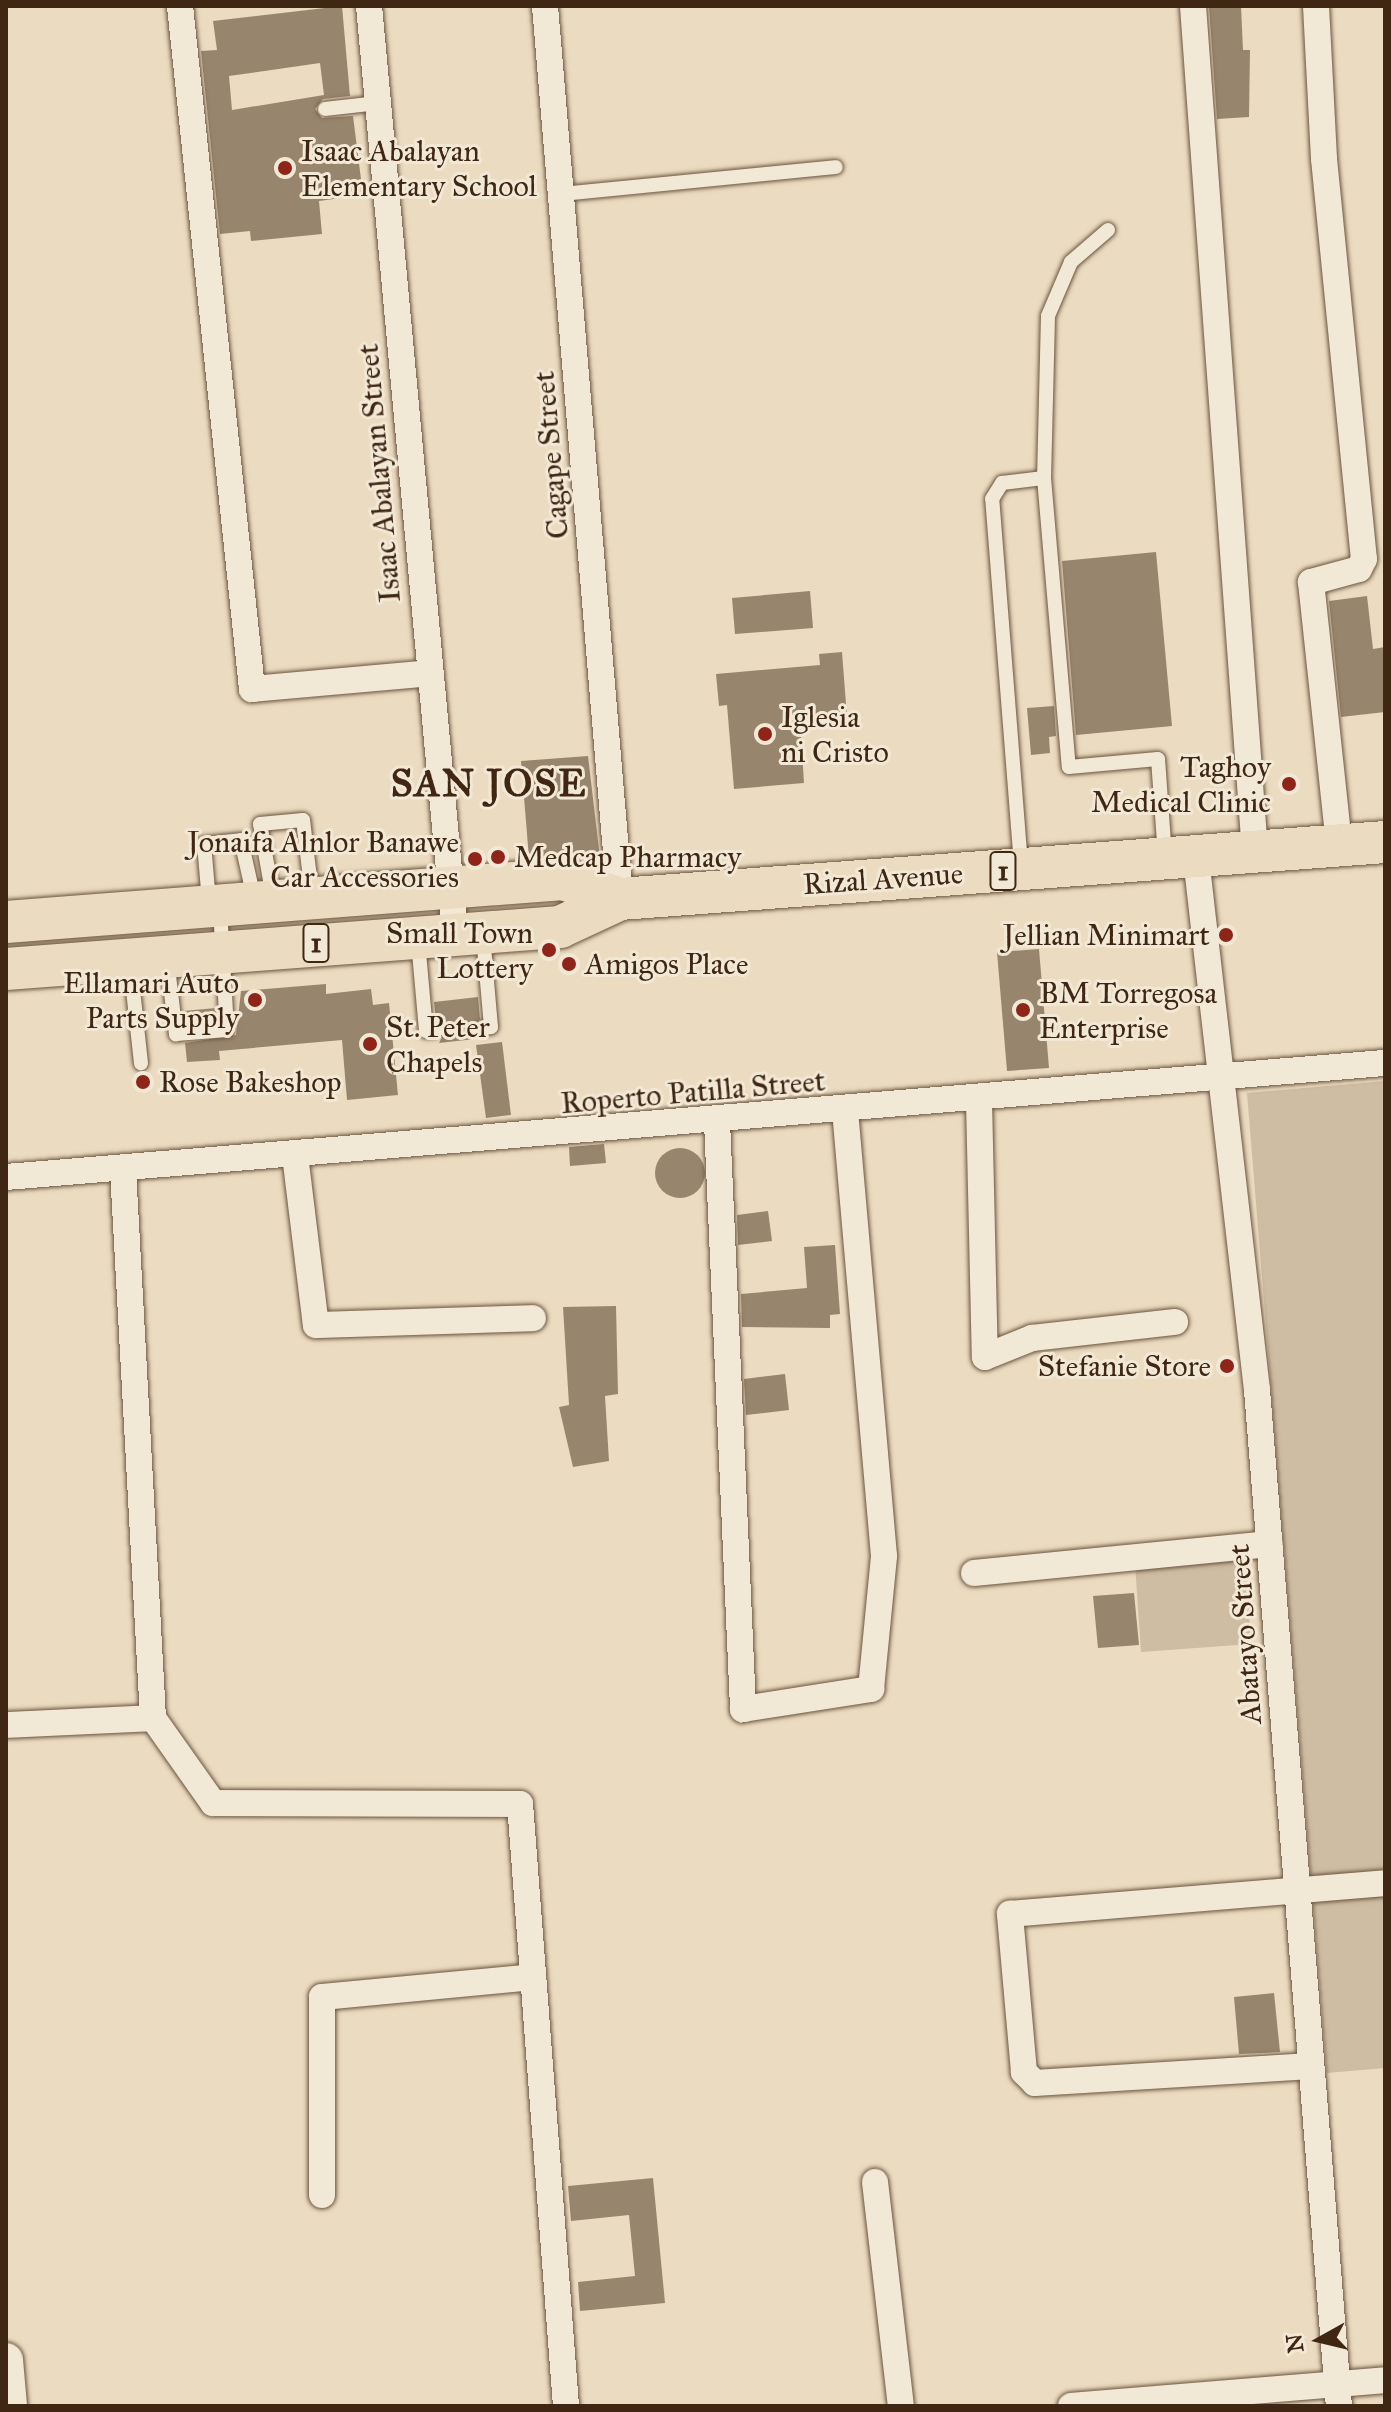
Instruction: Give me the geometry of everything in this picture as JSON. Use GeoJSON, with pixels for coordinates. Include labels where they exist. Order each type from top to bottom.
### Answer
{"type":"FeatureCollection","features":[{"type":"Feature","properties":{"kind":"main road","name":"Rizal Avenue"},"geometry":{"type":"LineString","coordinates":[[6,969],[224,950],[560,927],[620,899],[1385,842]]}},
{"type":"Feature","properties":{"kind":"main road","name":"Rizal Avenue"},"geometry":{"type":"LineString","coordinates":[[6,922],[563,879],[620,899]]}},
{"type":"Feature","properties":{"kind":"street"},"geometry":{"type":"LineString","coordinates":[[180,6],[252,689],[430,673]]}},
{"type":"Feature","properties":{"kind":"street","name":"Isaac Abalayan Street"},"geometry":{"type":"LineString","coordinates":[[369,6],[452,888],[452,935]]}},
{"type":"Feature","properties":{"kind":"street","name":"Cagape Street"},"geometry":{"type":"LineString","coordinates":[[545,6],[620,899]]}},
{"type":"Feature","properties":{"kind":"street"},"geometry":{"type":"LineString","coordinates":[[1193,6],[1255,853]]}},
{"type":"Feature","properties":{"kind":"street"},"geometry":{"type":"LineString","coordinates":[[1316,6],[1325,173],[1364,559],[1359,569],[1311,582],[1339,846]]}},
{"type":"Feature","properties":{"kind":"street","name":"Abatayo Street"},"geometry":{"type":"LineString","coordinates":[[1181,859],[1222,1078],[1270,1544],[1338,2395]]}},
{"type":"Feature","properties":{"kind":"street","name":"Roperto Patilla Street"},"geometry":{"type":"LineString","coordinates":[[6,1177],[979,1101],[1385,1063]]}},
{"type":"Feature","properties":{"kind":"street"},"geometry":{"type":"LineString","coordinates":[[979,1101],[985,1357],[1032,1338],[1175,1322]]}},
{"type":"Feature","properties":{"kind":"street"},"geometry":{"type":"LineString","coordinates":[[717,1122],[743,1709],[871,1689],[884,1556],[845,1112]]}},
{"type":"Feature","properties":{"kind":"street"},"geometry":{"type":"LineString","coordinates":[[295,1155],[316,1325],[533,1318]]}},
{"type":"Feature","properties":{"kind":"street"},"geometry":{"type":"LineString","coordinates":[[123,1169],[153,1718],[213,1803],[520,1804],[566,2406]]}},
{"type":"Feature","properties":{"kind":"street"},"geometry":{"type":"LineString","coordinates":[[974,1573],[1270,1544]]}},
{"type":"Feature","properties":{"kind":"street"},"geometry":{"type":"LineString","coordinates":[[6,1725],[153,1718]]}},
{"type":"Feature","properties":{"kind":"street"},"geometry":{"type":"LineString","coordinates":[[1311,2066],[1035,2083],[1024,2072],[1010,1914],[1385,1883]]}},
{"type":"Feature","properties":{"kind":"street"},"geometry":{"type":"LineString","coordinates":[[322,2195],[322,1997],[533,1977]]}},
{"type":"Feature","properties":{"kind":"street"},"geometry":{"type":"LineString","coordinates":[[875,2182],[901,2406]]}},
{"type":"Feature","properties":{"kind":"street"},"geometry":{"type":"LineString","coordinates":[[6,2360],[10,2406]]}},
{"type":"Feature","properties":{"kind":"street"},"geometry":{"type":"LineString","coordinates":[[1071,2406],[1338,2395],[1385,2380]]}},
{"type":"Feature","properties":{"kind":"lane"},"geometry":{"type":"LineString","coordinates":[[325,109],[378,103]]}},
{"type":"Feature","properties":{"kind":"lane"},"geometry":{"type":"LineString","coordinates":[[561,194],[836,167]]}},
{"type":"Feature","properties":{"kind":"lane"},"geometry":{"type":"LineString","coordinates":[[1108,230],[1071,262],[1048,316],[1044,478],[1069,767],[1158,759],[1181,859]]}},
{"type":"Feature","properties":{"kind":"lane"},"geometry":{"type":"LineString","coordinates":[[1021,870],[992,499],[1002,483],[1044,478]]}},
{"type":"Feature","properties":{"kind":"lane"},"geometry":{"type":"LineString","coordinates":[[148,956],[176,1034],[227,1030],[224,950],[254,903],[303,820],[260,824],[254,903]]}},
{"type":"Feature","properties":{"kind":"lane"},"geometry":{"type":"LineString","coordinates":[[452,935],[491,1027],[483,1028]]}},
{"type":"Feature","properties":{"kind":"lane"},"geometry":{"type":"LineString","coordinates":[[437,1030],[426,1031],[452,935]]}},
{"type":"Feature","properties":{"kind":"lane"},"geometry":{"type":"LineString","coordinates":[[141,1063],[148,956]]}},
{"type":"Feature","properties":{"kind":"shaded area"},"geometry":{"type":"Polygon","coordinates":[[[1385,1081],[1385,2068],[1327,2073],[1247,1093],[1385,1081]]]}},
{"type":"Feature","properties":{"kind":"shaded area"},"geometry":{"type":"Polygon","coordinates":[[[1245,1556],[1251,1644],[1141,1652],[1135,1564],[1245,1556]]]}},
{"type":"Feature","properties":{"kind":"building","name":"Isaac Abalayan Elementary School"},"geometry":{"type":"Polygon","coordinates":[[[342,6],[350,96],[323,99],[315,109],[322,118],[353,116],[363,195],[319,201],[322,234],[251,241],[250,231],[220,234],[201,51],[217,50],[213,21],[342,6]],[[320,63],[229,76],[232,110],[324,95],[320,63]]]}},
{"type":"Feature","properties":{"kind":"building"},"geometry":{"type":"Polygon","coordinates":[[[1209,6],[1241,6],[1243,50],[1250,50],[1249,117],[1217,119],[1209,6]]]}},
{"type":"Feature","properties":{"kind":"building"},"geometry":{"type":"Polygon","coordinates":[[[1156,552],[1172,726],[1076,735],[1062,561],[1156,552]]]}},
{"type":"Feature","properties":{"kind":"building"},"geometry":{"type":"Polygon","coordinates":[[[810,591],[813,628],[735,634],[732,598],[810,591]]]}},
{"type":"Feature","properties":{"kind":"building"},"geometry":{"type":"Polygon","coordinates":[[[1367,596],[1373,649],[1385,647],[1385,712],[1341,717],[1329,601],[1367,596]]]}},
{"type":"Feature","properties":{"kind":"building","name":"Iglesia ni Cristo"},"geometry":{"type":"Polygon","coordinates":[[[842,652],[847,717],[800,720],[804,783],[734,789],[727,705],[719,706],[716,674],[820,665],[819,654],[842,652]]]}},
{"type":"Feature","properties":{"kind":"building"},"geometry":{"type":"Polygon","coordinates":[[[1054,706],[1056,736],[1049,737],[1050,753],[1031,755],[1027,708],[1054,706]]]}},
{"type":"Feature","properties":{"kind":"building"},"geometry":{"type":"Polygon","coordinates":[[[588,756],[600,858],[529,858],[521,761],[588,756]]]}},
{"type":"Feature","properties":{"kind":"building","name":"BM Torregosa Enterprise"},"geometry":{"type":"Polygon","coordinates":[[[1039,949],[1049,1068],[1007,1071],[997,952],[1039,949]]]}},
{"type":"Feature","properties":{"kind":"building"},"geometry":{"type":"Polygon","coordinates":[[[326,984],[326,994],[371,989],[373,1005],[389,1003],[398,1095],[347,1100],[342,1040],[219,1051],[220,1060],[187,1062],[185,1043],[236,1035],[241,991],[326,984]]]}},
{"type":"Feature","properties":{"kind":"building"},"geometry":{"type":"Polygon","coordinates":[[[478,997],[480,1019],[473,1028],[484,1038],[439,1043],[447,1028],[436,1020],[434,1002],[478,997]]]}},
{"type":"Feature","properties":{"kind":"building"},"geometry":{"type":"Polygon","coordinates":[[[216,1008],[216,1021],[185,1023],[183,1011],[216,1008]]]}},
{"type":"Feature","properties":{"kind":"building"},"geometry":{"type":"Polygon","coordinates":[[[502,1042],[511,1115],[486,1118],[476,1045],[502,1042]]]}},
{"type":"Feature","properties":{"kind":"building"},"geometry":{"type":"Polygon","coordinates":[[[604,1144],[606,1163],[570,1166],[569,1147],[604,1144]]]}},
{"type":"Feature","properties":{"kind":"building"},"geometry":{"type":"Polygon","coordinates":[[[680,1148],[698,1155],[705,1173],[698,1191],[680,1198],[662,1191],[655,1173],[662,1155],[680,1148]]]}},
{"type":"Feature","properties":{"kind":"building"},"geometry":{"type":"Polygon","coordinates":[[[768,1211],[772,1241],[738,1245],[737,1215],[768,1211]]]}},
{"type":"Feature","properties":{"kind":"building"},"geometry":{"type":"Polygon","coordinates":[[[835,1245],[840,1314],[830,1315],[830,1328],[742,1327],[741,1294],[807,1288],[804,1247],[835,1245]]]}},
{"type":"Feature","properties":{"kind":"building"},"geometry":{"type":"Polygon","coordinates":[[[616,1306],[618,1394],[605,1396],[609,1461],[573,1467],[559,1407],[569,1405],[563,1307],[616,1306]]]}},
{"type":"Feature","properties":{"kind":"building"},"geometry":{"type":"Polygon","coordinates":[[[785,1374],[789,1410],[746,1415],[744,1379],[785,1374]]]}},
{"type":"Feature","properties":{"kind":"building"},"geometry":{"type":"Polygon","coordinates":[[[1134,1593],[1139,1645],[1098,1648],[1093,1596],[1134,1593]]]}},
{"type":"Feature","properties":{"kind":"building"},"geometry":{"type":"Polygon","coordinates":[[[1274,1993],[1280,2052],[1239,2054],[1234,1997],[1274,1993]]]}},
{"type":"Feature","properties":{"kind":"building"},"geometry":{"type":"Polygon","coordinates":[[[653,2178],[665,2303],[580,2311],[578,2282],[635,2276],[629,2215],[571,2221],[568,2186],[653,2178]]]}},
{"type":"Feature","properties":{"kind":"place","name":"Isaac Abalayan Elementary School"},"geometry":{"type":"Point","coordinates":[285,168]}},
{"type":"Feature","properties":{"kind":"place","name":"Iglesia ni Cristo"},"geometry":{"type":"Point","coordinates":[765,734]}},
{"type":"Feature","properties":{"kind":"place","name":"Taghoy Medical Clinic"},"geometry":{"type":"Point","coordinates":[1289,784]}},
{"type":"Feature","properties":{"kind":"place","name":"Medcap Pharmacy"},"geometry":{"type":"Point","coordinates":[498,857]}},
{"type":"Feature","properties":{"kind":"place","name":"Jonaifa Alnlor Banawe Car Accessories"},"geometry":{"type":"Point","coordinates":[475,859]}},
{"type":"Feature","properties":{"kind":"place","name":"Jellian Minimart"},"geometry":{"type":"Point","coordinates":[1226,935]}},
{"type":"Feature","properties":{"kind":"place","name":"Small Town Lottery"},"geometry":{"type":"Point","coordinates":[549,950]}},
{"type":"Feature","properties":{"kind":"place","name":"Amigos Place"},"geometry":{"type":"Point","coordinates":[569,964]}},
{"type":"Feature","properties":{"kind":"place","name":"Ellamari Auto Parts Supply"},"geometry":{"type":"Point","coordinates":[255,1000]}},
{"type":"Feature","properties":{"kind":"place","name":"BM Torregosa Enterprise"},"geometry":{"type":"Point","coordinates":[1023,1010]}},
{"type":"Feature","properties":{"kind":"place","name":"St. Peter Chapels"},"geometry":{"type":"Point","coordinates":[370,1044]}},
{"type":"Feature","properties":{"kind":"place","name":"Rose Bakeshop"},"geometry":{"type":"Point","coordinates":[143,1082]}},
{"type":"Feature","properties":{"kind":"place","name":"Stefanie Store"},"geometry":{"type":"Point","coordinates":[1227,1366]}},
{"type":"Feature","properties":{"kind":"district","name":"SAN JOSE"},"geometry":{"type":"Point","coordinates":[489,784]}}]}
